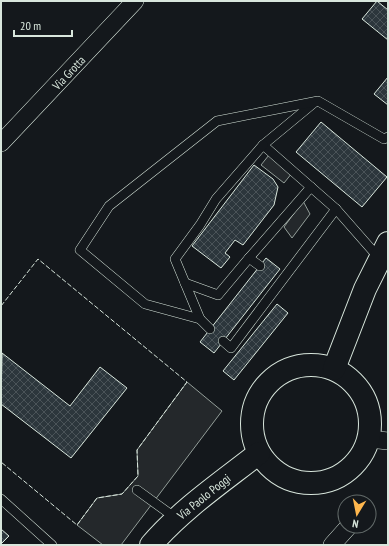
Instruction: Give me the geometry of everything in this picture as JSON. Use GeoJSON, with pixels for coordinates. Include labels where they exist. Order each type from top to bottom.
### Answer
{"type":"FeatureCollection","features":[{"type":"Feature","properties":{"kind":"main road"},"geometry":{"type":"LineString","coordinates":[[334,369],[365,289],[384,251]]}},
{"type":"Feature","properties":{"kind":"main road"},"geometry":{"type":"LineString","coordinates":[[321,365],[334,369],[346,376],[357,386],[364,398],[378,440],[346,471],[329,480],[309,483],[289,479],[272,468],[260,453],[254,441],[252,414],[259,395],[271,380],[282,372],[295,366],[321,365]]}},
{"type":"Feature","properties":{"kind":"main road","name":"Via Paolo Poggi"},"geometry":{"type":"LineString","coordinates":[[151,545],[177,519],[260,453]]}},
{"type":"Feature","properties":{"kind":"street","name":"Via Grotta"},"geometry":{"type":"LineString","coordinates":[[1,143],[135,1]]}},
{"type":"Feature","properties":{"kind":"street"},"geometry":{"type":"LineString","coordinates":[[332,545],[342,534]]}},
{"type":"Feature","properties":{"kind":"lane"},"geometry":{"type":"LineString","coordinates":[[200,319],[145,304],[80,250],[109,206],[218,121],[318,101],[384,139],[388,137]]}},
{"type":"Feature","properties":{"kind":"lane"},"geometry":{"type":"LineString","coordinates":[[210,329],[200,319],[175,259],[200,226],[216,199],[263,145],[316,102]]}},
{"type":"Feature","properties":{"kind":"lane"},"geometry":{"type":"LineString","coordinates":[[263,145],[384,251]]}},
{"type":"Feature","properties":{"kind":"lane"},"geometry":{"type":"LineString","coordinates":[[185,283],[218,295],[310,187]]}},
{"type":"Feature","properties":{"kind":"lane"},"geometry":{"type":"LineString","coordinates":[[223,341],[231,348],[277,280],[336,209]]}},
{"type":"Feature","properties":{"kind":"lane"},"geometry":{"type":"LineString","coordinates":[[249,258],[260,266]]}},
{"type":"Feature","properties":{"kind":"lane"},"geometry":{"type":"LineString","coordinates":[[137,490],[177,519]]}},
{"type":"Feature","properties":{"kind":"lane"},"geometry":{"type":"LineString","coordinates":[[1,499],[52,545]]}},
{"type":"Feature","properties":{"kind":"shaded area"},"geometry":{"type":"Polygon","coordinates":[[[269,155],[292,173],[284,183],[261,165],[269,155]]]}},
{"type":"Feature","properties":{"kind":"shaded area"},"geometry":{"type":"Polygon","coordinates":[[[303,201],[310,214],[292,238],[284,227],[303,201]]]}},
{"type":"Feature","properties":{"kind":"shaded area"},"geometry":{"type":"Polygon","coordinates":[[[187,382],[222,411],[121,545],[103,545],[77,525],[97,498],[122,494],[138,476],[137,450],[187,382]]]}},
{"type":"Feature","properties":{"kind":"building"},"geometry":{"type":"Polygon","coordinates":[[[377,1],[388,10],[388,40],[362,19],[377,1]]]}},
{"type":"Feature","properties":{"kind":"building"},"geometry":{"type":"Polygon","coordinates":[[[388,77],[388,105],[374,94],[388,77]]]}},
{"type":"Feature","properties":{"kind":"building"},"geometry":{"type":"Polygon","coordinates":[[[321,122],[387,177],[362,207],[296,152],[321,122]]]}},
{"type":"Feature","properties":{"kind":"building"},"geometry":{"type":"Polygon","coordinates":[[[254,165],[273,179],[278,187],[274,205],[243,245],[235,240],[225,253],[230,257],[221,268],[192,246],[254,165]]]}},
{"type":"Feature","properties":{"kind":"building"},"geometry":{"type":"Polygon","coordinates":[[[266,258],[280,269],[214,353],[200,342],[266,258]]]}},
{"type":"Feature","properties":{"kind":"building"},"geometry":{"type":"Polygon","coordinates":[[[277,304],[288,313],[234,380],[223,371],[277,304]]]}},
{"type":"Feature","properties":{"kind":"building"},"geometry":{"type":"Polygon","coordinates":[[[2,353],[70,406],[100,367],[127,388],[71,458],[1,404],[2,353]]]}},
{"type":"Feature","properties":{"kind":"building"},"geometry":{"type":"Polygon","coordinates":[[[1,529],[9,536],[1,544],[1,529]]]}},
{"type":"Feature","properties":{"kind":"fence"},"geometry":{"type":"LineString","coordinates":[[1,306],[38,259],[187,382],[137,450],[138,476],[122,494],[97,498],[77,525],[1,462]]}}]}
